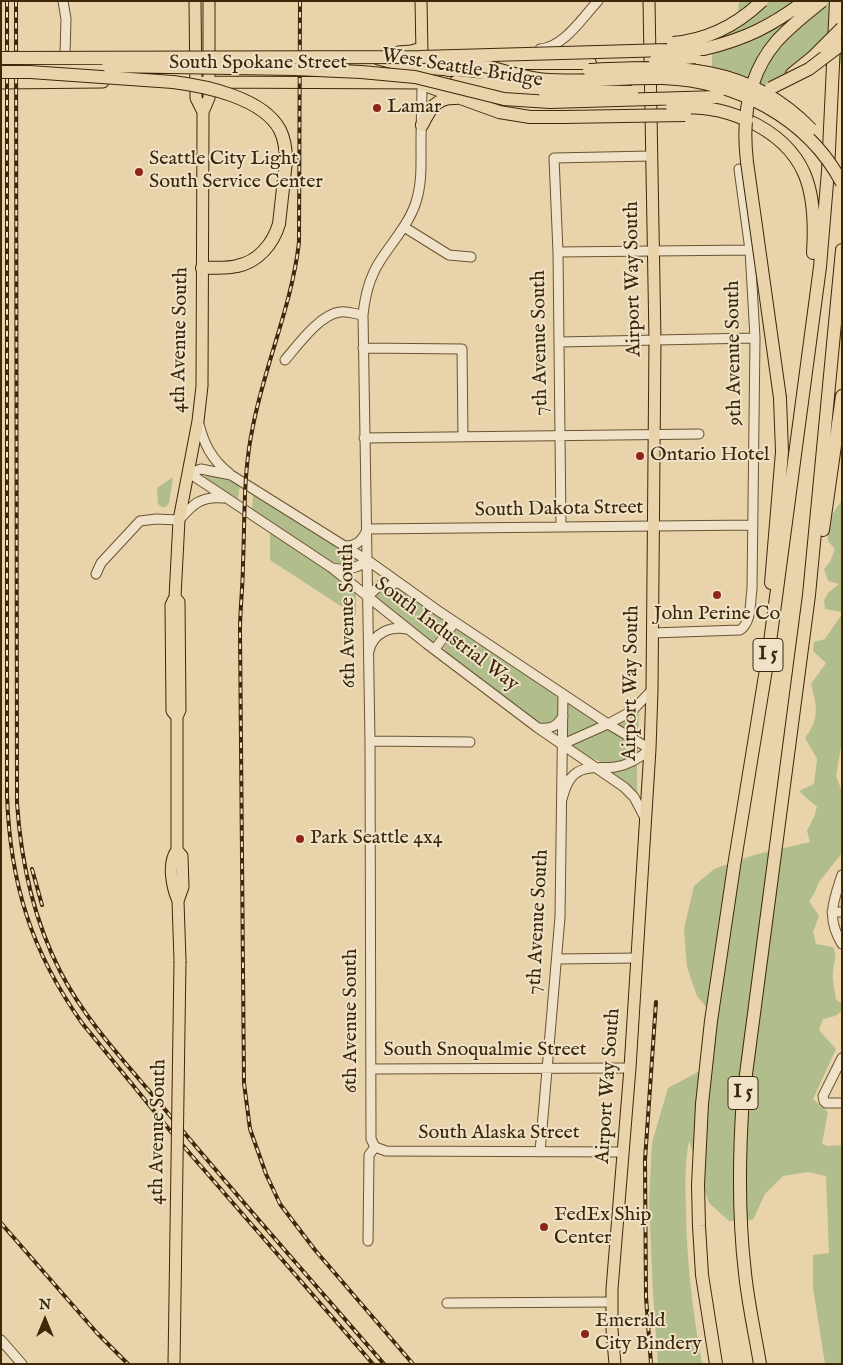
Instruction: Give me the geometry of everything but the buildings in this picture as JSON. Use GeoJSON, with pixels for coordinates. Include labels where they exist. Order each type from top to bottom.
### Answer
{"type":"FeatureCollection","features":[{"type":"Feature","properties":{"kind":"highway"},"geometry":{"type":"LineString","coordinates":[[449,70],[545,50],[660,44],[699,39],[737,22],[762,1]]}},
{"type":"Feature","properties":{"kind":"highway"},"geometry":{"type":"LineString","coordinates":[[502,59],[704,49],[747,37],[778,21],[806,1]]}},
{"type":"Feature","properties":{"kind":"highway"},"geometry":{"type":"LineString","coordinates":[[502,59],[536,70],[661,61],[705,55],[745,43],[765,34],[780,25],[806,1]]}},
{"type":"Feature","properties":{"kind":"highway"},"geometry":{"type":"LineString","coordinates":[[768,657],[772,562],[782,452],[780,398],[746,155],[744,124],[750,92],[765,58],[786,31],[822,1]]}},
{"type":"Feature","properties":{"kind":"highway"},"geometry":{"type":"LineString","coordinates":[[816,266],[828,171],[836,1]]}},
{"type":"Feature","properties":{"kind":"highway"},"geometry":{"type":"LineString","coordinates":[[772,88],[813,57],[842,28]]}},
{"type":"Feature","properties":{"kind":"highway","name":"West Seattle Bridge"},"geometry":{"type":"LineString","coordinates":[[1,66],[295,69],[361,72],[431,80],[504,99],[550,102],[718,97],[758,93],[809,69],[842,44]]}},
{"type":"Feature","properties":{"kind":"highway","name":"West Seattle Bridge"},"geometry":{"type":"LineString","coordinates":[[1,58],[502,59]]}},
{"type":"Feature","properties":{"kind":"highway"},"geometry":{"type":"LineString","coordinates":[[421,58],[437,62],[480,64],[548,80],[664,78],[725,88],[761,103],[795,126],[820,150],[842,183]]}},
{"type":"Feature","properties":{"kind":"highway"},"geometry":{"type":"LineString","coordinates":[[589,66],[683,69],[711,73],[741,82],[773,98],[800,118],[814,133],[842,175]]}},
{"type":"Feature","properties":{"kind":"highway"},"geometry":{"type":"LineString","coordinates":[[1,72],[30,72],[191,84],[213,89],[253,106],[272,120],[283,136],[286,161],[277,231],[268,247],[253,260],[238,266],[202,268]]}},
{"type":"Feature","properties":{"kind":"highway"},"geometry":{"type":"LineString","coordinates":[[396,75],[487,102],[514,107],[550,109],[699,107],[724,111],[747,120],[780,140],[796,158],[806,177],[814,213],[816,266]]}},
{"type":"Feature","properties":{"kind":"highway"},"geometry":{"type":"LineString","coordinates":[[456,82],[544,91],[658,92],[718,97]]}},
{"type":"Feature","properties":{"kind":"highway"},"geometry":{"type":"LineString","coordinates":[[422,84],[485,108],[514,115],[563,118],[695,115],[747,120]]}},
{"type":"Feature","properties":{"kind":"highway"},"geometry":{"type":"LineString","coordinates":[[422,125],[430,109],[438,101],[446,98],[459,98]]}},
{"type":"Feature","properties":{"kind":"highway","name":"I 5"},"geometry":{"type":"LineString","coordinates":[[760,1364],[744,1273],[739,1157],[743,1097],[808,595],[842,250]]}},
{"type":"Feature","properties":{"kind":"highway","name":"I 5"},"geometry":{"type":"LineString","coordinates":[[716,1364],[702,1275],[698,1185],[706,1058],[734,866],[768,657],[811,342],[806,326],[816,266]]}},
{"type":"Feature","properties":{"kind":"highway"},"geometry":{"type":"LineString","coordinates":[[808,595],[819,563],[842,396]]}},
{"type":"Feature","properties":{"kind":"main road","name":"4th Avenue South"},"geometry":{"type":"LineString","coordinates":[[195,1],[196,98],[203,112]]}},
{"type":"Feature","properties":{"kind":"main road","name":"4th Avenue South"},"geometry":{"type":"LineString","coordinates":[[177,717],[172,711],[171,605],[175,597],[178,520],[189,473],[202,386],[203,112],[209,98],[210,1]]}},
{"type":"Feature","properties":{"kind":"main road","name":"6th Avenue South"},"geometry":{"type":"LineString","coordinates":[[421,1],[422,84]]}},
{"type":"Feature","properties":{"kind":"main road","name":"Airport Way South"},"geometry":{"type":"LineString","coordinates":[[615,1364],[612,1302],[622,1152],[630,1068],[652,690],[654,340],[649,1]]}},
{"type":"Feature","properties":{"kind":"main road","name":"South Spokane Street"},"geometry":{"type":"LineString","coordinates":[[1,54],[363,55],[411,51],[421,58],[449,70],[486,73],[514,81]]}},
{"type":"Feature","properties":{"kind":"main road"},"geometry":{"type":"LineString","coordinates":[[42,54],[42,83]]}},
{"type":"Feature","properties":{"kind":"main road"},"geometry":{"type":"LineString","coordinates":[[65,54],[65,82]]}},
{"type":"Feature","properties":{"kind":"main road"},"geometry":{"type":"LineString","coordinates":[[340,83],[331,74],[329,66],[333,59],[342,55]]}},
{"type":"Feature","properties":{"kind":"main road","name":"South Spokane Street"},"geometry":{"type":"LineString","coordinates":[[363,55],[400,66],[421,58]]}},
{"type":"Feature","properties":{"kind":"main road","name":"South Spokane Street"},"geometry":{"type":"LineString","coordinates":[[1,83],[422,84],[485,80],[539,83],[650,81]]}},
{"type":"Feature","properties":{"kind":"main road","name":"4th Avenue South"},"geometry":{"type":"LineString","coordinates":[[174,1364],[180,960],[178,901],[173,888],[173,856],[177,850],[177,717],[180,710],[179,602],[175,597]]}},
{"type":"Feature","properties":{"kind":"main road"},"geometry":{"type":"LineString","coordinates":[[172,624],[175,626],[176,656],[180,660]]}},
{"type":"Feature","properties":{"kind":"street"},"geometry":{"type":"LineString","coordinates":[[64,1],[66,19],[65,54]]}},
{"type":"Feature","properties":{"kind":"street","name":"South Spokane Street"},"geometry":{"type":"LineString","coordinates":[[421,58],[440,51],[529,50],[551,47],[566,36],[598,1]]}},
{"type":"Feature","properties":{"kind":"street","name":"6th Avenue South"},"geometry":{"type":"LineString","coordinates":[[368,1241],[369,1155],[375,1148],[370,1139],[370,741],[363,315],[365,294],[369,283],[380,262],[404,227],[416,202],[420,188],[422,84]]}},
{"type":"Feature","properties":{"kind":"street","name":"7th Avenue South"},"geometry":{"type":"LineString","coordinates":[[561,527],[558,252],[554,158],[651,156]]}},
{"type":"Feature","properties":{"kind":"street","name":"9th Avenue South"},"geometry":{"type":"LineString","coordinates":[[652,633],[740,630],[745,627],[748,620],[752,589],[755,338],[750,250],[739,169]]}},
{"type":"Feature","properties":{"kind":"street"},"geometry":{"type":"LineString","coordinates":[[404,227],[449,255],[470,257]]}},
{"type":"Feature","properties":{"kind":"street"},"geometry":{"type":"LineString","coordinates":[[558,252],[750,250]]}},
{"type":"Feature","properties":{"kind":"street"},"geometry":{"type":"LineString","coordinates":[[285,360],[320,322],[331,314],[347,312],[363,315]]}},
{"type":"Feature","properties":{"kind":"street"},"geometry":{"type":"LineString","coordinates":[[559,342],[755,338]]}},
{"type":"Feature","properties":{"kind":"street"},"geometry":{"type":"LineString","coordinates":[[364,348],[462,349],[463,437]]}},
{"type":"Feature","properties":{"kind":"street"},"geometry":{"type":"LineString","coordinates":[[198,421],[206,446],[218,464],[231,475]]}},
{"type":"Feature","properties":{"kind":"street"},"geometry":{"type":"LineString","coordinates":[[364,438],[699,434]]}},
{"type":"Feature","properties":{"kind":"street","name":"South Industrial Way"},"geometry":{"type":"LineString","coordinates":[[189,473],[202,470],[231,475],[367,561],[608,724],[650,749]]}},
{"type":"Feature","properties":{"kind":"street","name":"South Industrial Way"},"geometry":{"type":"LineString","coordinates":[[189,473],[332,568],[367,598],[538,728],[624,787],[634,797],[645,819]]}},
{"type":"Feature","properties":{"kind":"street"},"geometry":{"type":"LineString","coordinates":[[96,574],[101,564],[140,521],[156,519],[178,520],[198,502],[212,497],[226,498]]}},
{"type":"Feature","properties":{"kind":"street","name":"South Dakota Street"},"geometry":{"type":"LineString","coordinates":[[367,529],[752,525]]}},
{"type":"Feature","properties":{"kind":"street"},"geometry":{"type":"LineString","coordinates":[[343,546],[356,544],[367,529]]}},
{"type":"Feature","properties":{"kind":"street"},"geometry":{"type":"LineString","coordinates":[[332,568],[351,569],[367,561]]}},
{"type":"Feature","properties":{"kind":"street"},"geometry":{"type":"LineString","coordinates":[[367,598],[379,586],[398,583]]}},
{"type":"Feature","properties":{"kind":"street"},"geometry":{"type":"LineString","coordinates":[[435,650],[455,622]]}},
{"type":"Feature","properties":{"kind":"street"},"geometry":{"type":"LineString","coordinates":[[368,656],[370,647],[381,633],[394,628],[408,629]]}},
{"type":"Feature","properties":{"kind":"street"},"geometry":{"type":"LineString","coordinates":[[563,744],[632,711],[652,690]]}},
{"type":"Feature","properties":{"kind":"street","name":"7th Avenue South"},"geometry":{"type":"LineString","coordinates":[[540,1152],[560,917],[564,694]]}},
{"type":"Feature","properties":{"kind":"street"},"geometry":{"type":"LineString","coordinates":[[538,728],[547,729],[557,725],[564,714]]}},
{"type":"Feature","properties":{"kind":"street"},"geometry":{"type":"LineString","coordinates":[[370,741],[470,742]]}},
{"type":"Feature","properties":{"kind":"street"},"geometry":{"type":"LineString","coordinates":[[562,799],[570,779],[576,772],[584,769],[617,767],[628,764],[641,757],[650,749]]}},
{"type":"Feature","properties":{"kind":"street"},"geometry":{"type":"LineString","coordinates":[[842,874],[832,912],[833,928],[842,944]]}},
{"type":"Feature","properties":{"kind":"street"},"geometry":{"type":"LineString","coordinates":[[832,912],[842,912]]}},
{"type":"Feature","properties":{"kind":"street"},"geometry":{"type":"LineString","coordinates":[[557,959],[636,958]]}},
{"type":"Feature","properties":{"kind":"street"},"geometry":{"type":"LineString","coordinates":[[842,1058],[823,1096],[826,1103],[842,1103]]}},
{"type":"Feature","properties":{"kind":"street","name":"South Snoqualmie Street"},"geometry":{"type":"LineString","coordinates":[[371,1069],[630,1068]]}},
{"type":"Feature","properties":{"kind":"street","name":"South Alaska Street"},"geometry":{"type":"LineString","coordinates":[[375,1148],[386,1151],[622,1152]]}},
{"type":"Feature","properties":{"kind":"street"},"geometry":{"type":"LineString","coordinates":[[447,1304],[612,1302]]}},
{"type":"Feature","properties":{"kind":"street"},"geometry":{"type":"LineString","coordinates":[[1,1340],[22,1364]]}},
{"type":"Feature","properties":{"kind":"green space"},"geometry":{"type":"Polygon","coordinates":[[[739,1],[842,1],[842,64],[812,63],[768,87],[739,95],[712,96],[712,34],[737,21],[739,1]]]}},
{"type":"Feature","properties":{"kind":"green space"},"geometry":{"type":"Polygon","coordinates":[[[206,474],[220,475],[240,484],[238,499],[205,478],[206,474]]]}},
{"type":"Feature","properties":{"kind":"green space"},"geometry":{"type":"Polygon","coordinates":[[[173,477],[169,503],[166,507],[162,507],[158,504],[157,488],[173,477]]]}},
{"type":"Feature","properties":{"kind":"green space"},"geometry":{"type":"Polygon","coordinates":[[[253,494],[356,560],[345,565],[332,563],[252,511],[253,494]]]}},
{"type":"Feature","properties":{"kind":"green space"},"geometry":{"type":"Polygon","coordinates":[[[842,501],[842,612],[825,609],[824,600],[828,593],[839,584],[828,581],[824,569],[830,562],[835,549],[828,541],[829,524],[832,515],[842,501]]]}},
{"type":"Feature","properties":{"kind":"green space"},"geometry":{"type":"Polygon","coordinates":[[[270,531],[336,576],[356,593],[356,616],[270,560],[270,531]]]}},
{"type":"Feature","properties":{"kind":"green space"},"geometry":{"type":"Polygon","coordinates":[[[396,586],[446,623],[434,641],[431,641],[375,598],[375,592],[396,586]]]}},
{"type":"Feature","properties":{"kind":"green space"},"geometry":{"type":"Polygon","coordinates":[[[842,614],[842,741],[836,776],[841,789],[842,853],[819,882],[809,901],[819,916],[813,932],[816,944],[833,947],[834,950],[833,974],[836,1000],[842,1003],[842,1011],[835,1016],[823,1019],[819,1030],[836,1049],[813,1099],[828,1112],[822,1144],[828,1146],[842,1145],[842,1364],[825,1364],[813,1288],[813,1255],[829,1253],[826,1176],[808,1172],[783,1176],[765,1194],[753,1220],[729,1221],[709,1203],[689,1141],[685,1181],[687,1246],[702,1364],[658,1364],[649,1201],[652,1143],[668,1088],[709,1066],[715,1018],[697,996],[687,967],[684,929],[694,886],[714,869],[754,855],[810,842],[807,831],[817,807],[799,791],[814,784],[817,759],[805,738],[813,724],[816,712],[811,684],[826,663],[813,651],[814,642],[825,639],[842,614]]]}},
{"type":"Feature","properties":{"kind":"green space"},"geometry":{"type":"Polygon","coordinates":[[[456,630],[459,630],[553,692],[559,699],[560,708],[558,716],[543,724],[525,715],[445,652],[444,647],[456,630]]]}},
{"type":"Feature","properties":{"kind":"green space"},"geometry":{"type":"Polygon","coordinates":[[[567,701],[601,723],[567,738],[567,701]]]}},
{"type":"Feature","properties":{"kind":"green space"},"geometry":{"type":"Polygon","coordinates":[[[639,710],[638,740],[612,725],[639,710]]]}},
{"type":"Feature","properties":{"kind":"green space"},"geometry":{"type":"Polygon","coordinates":[[[606,729],[638,747],[638,754],[619,762],[603,762],[587,756],[570,744],[606,729]]]}},
{"type":"Feature","properties":{"kind":"green space"},"geometry":{"type":"Polygon","coordinates":[[[637,765],[637,793],[628,784],[607,772],[623,770],[637,765]]]}},
{"type":"Feature","properties":{"kind":"railway"},"geometry":{"type":"LineString","coordinates":[[7,1],[7,795],[13,858],[26,915],[49,969],[82,1023],[172,1133],[373,1364]]}},
{"type":"Feature","properties":{"kind":"railway"},"geometry":{"type":"LineString","coordinates":[[16,1],[17,803],[25,868],[30,889],[42,931],[60,971],[97,1029],[224,1180],[384,1364]]}},
{"type":"Feature","properties":{"kind":"railway"},"geometry":{"type":"LineString","coordinates":[[300,1],[299,242],[291,289],[264,380],[253,426],[245,495],[240,631],[244,1083],[250,1129],[266,1174],[280,1204],[315,1250],[413,1364]]}},
{"type":"Feature","properties":{"kind":"railway"},"geometry":{"type":"LineString","coordinates":[[32,869],[42,905]]}},
{"type":"Feature","properties":{"kind":"railway"},"geometry":{"type":"LineString","coordinates":[[651,1364],[646,1297],[645,1160],[656,1002]]}},
{"type":"Feature","properties":{"kind":"railway"},"geometry":{"type":"LineString","coordinates":[[1,1223],[97,1333],[128,1364]]}},
{"type":"Feature","properties":{"kind":"place","name":"Lamar"},"geometry":{"type":"Point","coordinates":[377,108]}},
{"type":"Feature","properties":{"kind":"place","name":"Seattle City Light South Service Center"},"geometry":{"type":"Point","coordinates":[139,172]}},
{"type":"Feature","properties":{"kind":"place","name":"Ontario Hotel"},"geometry":{"type":"Point","coordinates":[640,456]}},
{"type":"Feature","properties":{"kind":"place","name":"John Perine Co"},"geometry":{"type":"Point","coordinates":[717,595]}},
{"type":"Feature","properties":{"kind":"place","name":"Park Seattle 4x4"},"geometry":{"type":"Point","coordinates":[300,839]}},
{"type":"Feature","properties":{"kind":"place","name":"FedEx Ship Center"},"geometry":{"type":"Point","coordinates":[544,1227]}},
{"type":"Feature","properties":{"kind":"place","name":"Emerald City Bindery"},"geometry":{"type":"Point","coordinates":[585,1334]}}]}
